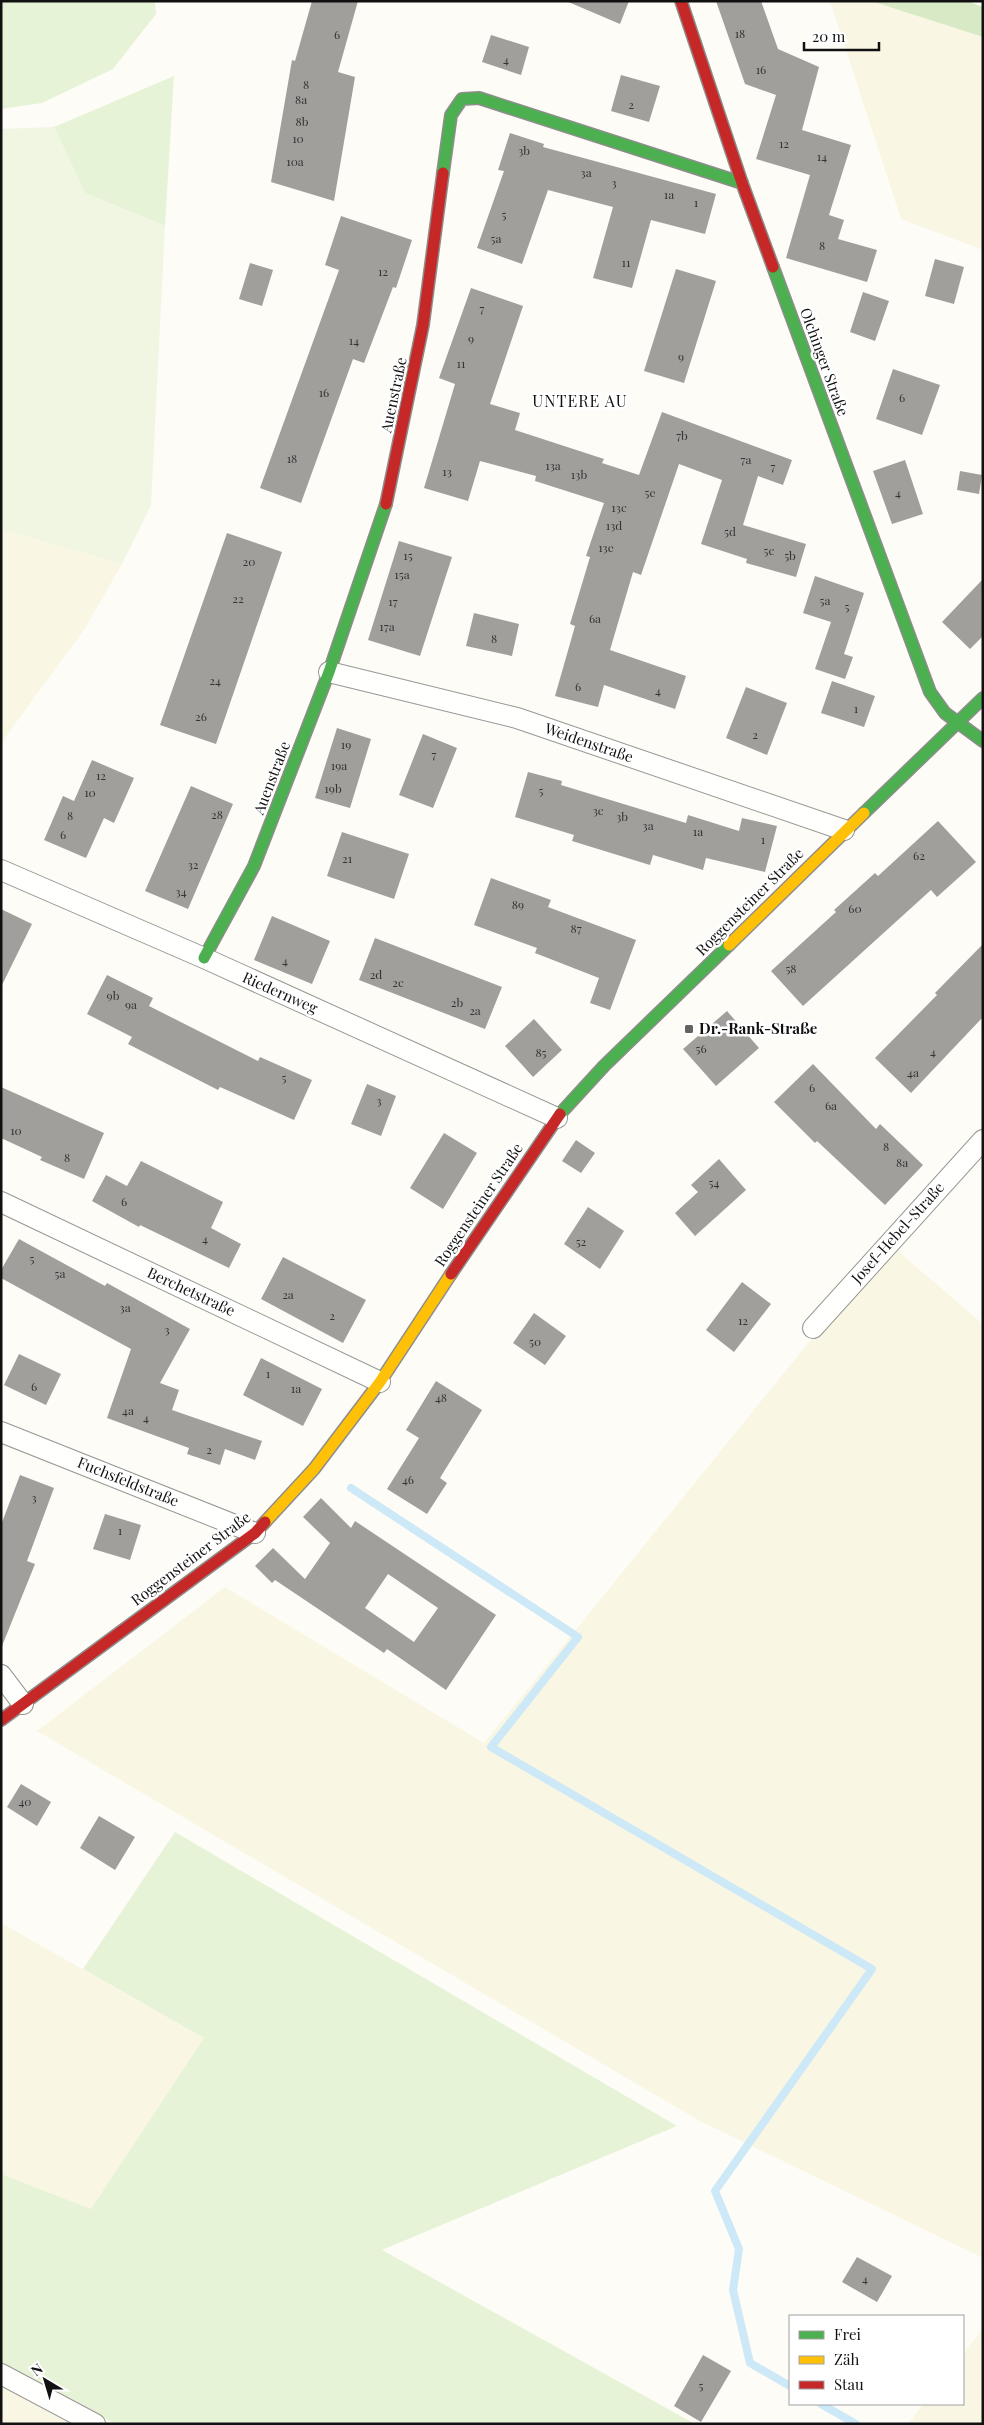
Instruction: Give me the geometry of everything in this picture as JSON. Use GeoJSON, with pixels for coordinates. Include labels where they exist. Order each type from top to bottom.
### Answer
{"type":"FeatureCollection","features":[{"type":"Feature","properties":{"kind":"street","name":"Olchinger Straße"},"geometry":{"type":"LineString","coordinates":[[681,1],[742,183],[930,692],[945,713],[957,724],[983,741]]}},
{"type":"Feature","properties":{"kind":"street","name":"Auenstraße"},"geometry":{"type":"LineString","coordinates":[[204,958],[254,866],[329,672],[388,497],[423,325],[451,115],[462,99],[479,98],[742,183]]}},
{"type":"Feature","properties":{"kind":"street","name":"Weidenstraße"},"geometry":{"type":"LineString","coordinates":[[329,672],[516,718],[844,830]]}},
{"type":"Feature","properties":{"kind":"street","name":"Roggensteiner Straße"},"geometry":{"type":"LineString","coordinates":[[1,1720],[255,1533],[314,1469],[380,1382],[521,1168],[558,1118],[604,1066],[844,830],[983,698]]}},
{"type":"Feature","properties":{"kind":"street","name":"Riedernweg"},"geometry":{"type":"LineString","coordinates":[[1,870],[204,958],[558,1118]]}},
{"type":"Feature","properties":{"kind":"street","name":"Josef-Hebel-Straße"},"geometry":{"type":"LineString","coordinates":[[813,1328],[983,1140]]}},
{"type":"Feature","properties":{"kind":"street","name":"Berchetstraße"},"geometry":{"type":"LineString","coordinates":[[1,1202],[380,1382]]}},
{"type":"Feature","properties":{"kind":"street","name":"Fuchsfeldstraße"},"geometry":{"type":"LineString","coordinates":[[1,1432],[255,1533]]}},
{"type":"Feature","properties":{"kind":"street"},"geometry":{"type":"LineString","coordinates":[[1,1675],[23,1704]]}},
{"type":"Feature","properties":{"kind":"street"},"geometry":{"type":"LineString","coordinates":[[1,2374],[95,2424]]}},
{"type":"Feature","properties":{"kind":"shaded area"},"geometry":{"type":"Polygon","coordinates":[[[830,1],[871,1],[983,37],[983,250],[901,219],[830,1]]]}},
{"type":"Feature","properties":{"kind":"shaded area"},"geometry":{"type":"Polygon","coordinates":[[[1,529],[122,564],[84,630],[1,743],[1,529]]]}},
{"type":"Feature","properties":{"kind":"shaded area"},"geometry":{"type":"Polygon","coordinates":[[[898,1251],[983,1324],[983,2258],[698,2120],[37,1731],[225,1587],[484,1743],[809,1342],[898,1251]]]}},
{"type":"Feature","properties":{"kind":"shaded area"},"geometry":{"type":"Polygon","coordinates":[[[1,1923],[204,2038],[91,2210],[1,2174],[1,1923]]]}},
{"type":"Feature","properties":{"kind":"shaded area"},"geometry":{"type":"Polygon","coordinates":[[[983,2329],[983,2424],[908,2424],[922,2405],[964,2405],[964,2353],[983,2329]]]}},
{"type":"Feature","properties":{"kind":"shaded area"},"geometry":{"type":"Polygon","coordinates":[[[1,2384],[77,2424],[1,2424],[1,2384]]]}},
{"type":"Feature","properties":{"kind":"green space"},"geometry":{"type":"Polygon","coordinates":[[[1,1],[155,1],[156,14],[113,69],[42,103],[1,109],[1,1]]]}},
{"type":"Feature","properties":{"kind":"green space"},"geometry":{"type":"Polygon","coordinates":[[[871,1],[967,1],[983,7],[983,37],[871,1]]]}},
{"type":"Feature","properties":{"kind":"green space"},"geometry":{"type":"Polygon","coordinates":[[[174,76],[165,226],[85,193],[54,127],[174,76]]]}},
{"type":"Feature","properties":{"kind":"green space"},"geometry":{"type":"Polygon","coordinates":[[[54,127],[85,193],[165,226],[151,505],[122,564],[1,529],[1,129],[54,127]]]}},
{"type":"Feature","properties":{"kind":"green space"},"geometry":{"type":"Polygon","coordinates":[[[175,1832],[677,2126],[382,2250],[695,2424],[115,2424],[1,2364],[1,2174],[91,2209],[204,2038],[83,1969],[175,1832]]]}},
{"type":"Feature","properties":{"kind":"building"},"geometry":{"type":"Polygon","coordinates":[[[312,1],[358,1],[338,72],[355,77],[334,201],[271,182],[292,60],[295,61],[312,1]]]}},
{"type":"Feature","properties":{"kind":"building"},"geometry":{"type":"Polygon","coordinates":[[[566,1],[629,1],[620,24],[566,1]]]}},
{"type":"Feature","properties":{"kind":"building"},"geometry":{"type":"Polygon","coordinates":[[[716,1],[761,1],[778,49],[819,67],[802,130],[851,145],[829,215],[844,220],[838,239],[877,250],[867,282],[786,258],[810,175],[756,159],[776,95],[745,84],[716,1]]]}},
{"type":"Feature","properties":{"kind":"building"},"geometry":{"type":"Polygon","coordinates":[[[491,35],[529,47],[521,75],[482,62],[491,35]]]}},
{"type":"Feature","properties":{"kind":"building"},"geometry":{"type":"Polygon","coordinates":[[[621,75],[660,86],[649,122],[611,111],[621,75]]]}},
{"type":"Feature","properties":{"kind":"building"},"geometry":{"type":"Polygon","coordinates":[[[510,133],[544,144],[543,147],[716,194],[705,234],[651,220],[632,288],[593,278],[613,207],[548,190],[522,264],[477,248],[504,171],[498,170],[510,133]]]}},
{"type":"Feature","properties":{"kind":"building"},"geometry":{"type":"Polygon","coordinates":[[[341,216],[412,240],[396,288],[393,287],[364,363],[353,359],[301,503],[260,488],[339,270],[325,265],[341,216]]]}},
{"type":"Feature","properties":{"kind":"building"},"geometry":{"type":"Polygon","coordinates":[[[935,259],[964,267],[954,304],[925,296],[935,259]]]}},
{"type":"Feature","properties":{"kind":"building"},"geometry":{"type":"Polygon","coordinates":[[[250,263],[273,270],[262,306],[239,299],[250,263]]]}},
{"type":"Feature","properties":{"kind":"building"},"geometry":{"type":"Polygon","coordinates":[[[676,269],[716,281],[684,383],[644,371],[676,269]]]}},
{"type":"Feature","properties":{"kind":"building"},"geometry":{"type":"Polygon","coordinates":[[[471,288],[523,306],[490,404],[520,413],[515,430],[604,459],[602,463],[639,475],[662,412],[792,460],[783,485],[758,476],[743,525],[806,544],[796,577],[746,563],[747,559],[701,544],[722,480],[679,464],[641,575],[633,572],[610,650],[686,676],[675,709],[604,685],[598,707],[555,696],[575,626],[570,624],[590,557],[586,556],[604,503],[535,481],[536,476],[480,461],[468,501],[424,488],[455,384],[439,378],[471,288]]]}},
{"type":"Feature","properties":{"kind":"building"},"geometry":{"type":"Polygon","coordinates":[[[863,292],[889,301],[875,341],[850,332],[863,292]]]}},
{"type":"Feature","properties":{"kind":"building"},"geometry":{"type":"Polygon","coordinates":[[[893,369],[940,385],[922,435],[876,419],[893,369]]]}},
{"type":"Feature","properties":{"kind":"building"},"geometry":{"type":"Polygon","coordinates":[[[905,460],[923,514],[892,524],[873,471],[905,460]]]}},
{"type":"Feature","properties":{"kind":"building"},"geometry":{"type":"Polygon","coordinates":[[[960,471],[982,475],[979,494],[957,490],[960,471]]]}},
{"type":"Feature","properties":{"kind":"building"},"geometry":{"type":"Polygon","coordinates":[[[227,533],[282,552],[216,744],[160,725],[227,533]]]}},
{"type":"Feature","properties":{"kind":"building"},"geometry":{"type":"Polygon","coordinates":[[[399,541],[452,557],[420,656],[368,640],[399,541]]]}},
{"type":"Feature","properties":{"kind":"building"},"geometry":{"type":"Polygon","coordinates":[[[815,576],[864,593],[844,654],[853,657],[845,679],[815,669],[831,622],[803,613],[815,576]]]}},
{"type":"Feature","properties":{"kind":"building"},"geometry":{"type":"Polygon","coordinates":[[[983,579],[983,636],[970,649],[942,622],[983,579]]]}},
{"type":"Feature","properties":{"kind":"building"},"geometry":{"type":"Polygon","coordinates":[[[474,613],[519,624],[512,656],[466,646],[474,613]]]}},
{"type":"Feature","properties":{"kind":"building"},"geometry":{"type":"Polygon","coordinates":[[[832,681],[875,696],[864,727],[821,713],[832,681]]]}},
{"type":"Feature","properties":{"kind":"building"},"geometry":{"type":"Polygon","coordinates":[[[746,687],[787,703],[767,755],[726,738],[746,687]]]}},
{"type":"Feature","properties":{"kind":"building"},"geometry":{"type":"Polygon","coordinates":[[[337,728],[371,739],[350,808],[315,798],[337,728]]]}},
{"type":"Feature","properties":{"kind":"building"},"geometry":{"type":"Polygon","coordinates":[[[423,734],[457,748],[433,808],[399,795],[423,734]]]}},
{"type":"Feature","properties":{"kind":"building"},"geometry":{"type":"Polygon","coordinates":[[[92,760],[134,778],[114,823],[104,818],[86,858],[44,840],[63,796],[74,801],[92,760]]]}},
{"type":"Feature","properties":{"kind":"building"},"geometry":{"type":"Polygon","coordinates":[[[528,772],[562,781],[561,785],[686,823],[688,815],[739,831],[742,818],[777,826],[765,872],[706,858],[703,870],[653,855],[650,865],[572,841],[574,835],[515,817],[528,772]]]}},
{"type":"Feature","properties":{"kind":"building"},"geometry":{"type":"Polygon","coordinates":[[[191,786],[233,804],[188,909],[145,891],[191,786]]]}},
{"type":"Feature","properties":{"kind":"building"},"geometry":{"type":"Polygon","coordinates":[[[938,821],[976,862],[937,897],[931,890],[803,1006],[771,971],[836,912],[834,910],[875,873],[878,876],[938,821]]]}},
{"type":"Feature","properties":{"kind":"building"},"geometry":{"type":"Polygon","coordinates":[[[342,832],[409,854],[394,899],[327,876],[342,832]]]}},
{"type":"Feature","properties":{"kind":"building"},"geometry":{"type":"Polygon","coordinates":[[[491,878],[551,900],[548,907],[636,940],[610,1010],[590,1003],[599,978],[535,953],[537,948],[474,925],[491,878]]]}},
{"type":"Feature","properties":{"kind":"building"},"geometry":{"type":"Polygon","coordinates":[[[1,909],[32,924],[1,987],[1,909]]]}},
{"type":"Feature","properties":{"kind":"building"},"geometry":{"type":"Polygon","coordinates":[[[272,916],[330,941],[312,984],[254,960],[272,916]]]}},
{"type":"Feature","properties":{"kind":"building"},"geometry":{"type":"Polygon","coordinates":[[[375,938],[502,987],[485,1029],[359,980],[375,938]]]}},
{"type":"Feature","properties":{"kind":"building"},"geometry":{"type":"Polygon","coordinates":[[[983,944],[983,1017],[911,1093],[875,1058],[937,995],[935,993],[983,944]]]}},
{"type":"Feature","properties":{"kind":"building"},"geometry":{"type":"Polygon","coordinates":[[[107,975],[153,998],[149,1006],[258,1061],[260,1057],[312,1080],[294,1120],[220,1087],[218,1090],[128,1044],[132,1037],[87,1014],[107,975]]]}},
{"type":"Feature","properties":{"kind":"building"},"geometry":{"type":"Polygon","coordinates":[[[727,1011],[759,1048],[716,1086],[683,1049],[727,1011]]]}},
{"type":"Feature","properties":{"kind":"building"},"geometry":{"type":"Polygon","coordinates":[[[534,1019],[562,1050],[533,1077],[505,1046],[534,1019]]]}},
{"type":"Feature","properties":{"kind":"building"},"geometry":{"type":"Polygon","coordinates":[[[813,1064],[876,1129],[880,1124],[923,1165],[885,1205],[817,1141],[815,1143],[774,1102],[813,1064]]]}},
{"type":"Feature","properties":{"kind":"building"},"geometry":{"type":"Polygon","coordinates":[[[367,1084],[396,1096],[381,1136],[351,1124],[367,1084]]]}},
{"type":"Feature","properties":{"kind":"building"},"geometry":{"type":"Polygon","coordinates":[[[1,1087],[104,1133],[84,1179],[40,1160],[42,1157],[1,1138],[1,1087]]]}},
{"type":"Feature","properties":{"kind":"building"},"geometry":{"type":"Polygon","coordinates":[[[444,1133],[477,1153],[443,1209],[410,1188],[444,1133]]]}},
{"type":"Feature","properties":{"kind":"building"},"geometry":{"type":"Polygon","coordinates":[[[576,1140],[595,1153],[581,1173],[562,1161],[576,1140]]]}},
{"type":"Feature","properties":{"kind":"building"},"geometry":{"type":"Polygon","coordinates":[[[719,1159],[746,1190],[695,1236],[675,1213],[698,1192],[691,1185],[719,1159]]]}},
{"type":"Feature","properties":{"kind":"building"},"geometry":{"type":"Polygon","coordinates":[[[141,1161],[223,1202],[211,1228],[241,1244],[229,1268],[140,1225],[139,1227],[92,1201],[106,1175],[127,1186],[141,1161]]]}},
{"type":"Feature","properties":{"kind":"building"},"geometry":{"type":"Polygon","coordinates":[[[588,1207],[624,1231],[600,1269],[564,1244],[588,1207]]]}},
{"type":"Feature","properties":{"kind":"building"},"geometry":{"type":"Polygon","coordinates":[[[19,1239],[105,1286],[107,1283],[190,1329],[160,1383],[179,1390],[172,1410],[262,1441],[255,1460],[225,1449],[220,1465],[187,1454],[189,1448],[107,1418],[131,1349],[1,1278],[1,1270],[19,1239]]]}},
{"type":"Feature","properties":{"kind":"building"},"geometry":{"type":"Polygon","coordinates":[[[283,1257],[366,1300],[343,1343],[261,1299],[283,1257]]]}},
{"type":"Feature","properties":{"kind":"building"},"geometry":{"type":"Polygon","coordinates":[[[742,1282],[771,1304],[734,1352],[706,1330],[742,1282]]]}},
{"type":"Feature","properties":{"kind":"building"},"geometry":{"type":"Polygon","coordinates":[[[534,1313],[566,1336],[545,1365],[513,1343],[534,1313]]]}},
{"type":"Feature","properties":{"kind":"building"},"geometry":{"type":"Polygon","coordinates":[[[19,1354],[61,1374],[46,1405],[4,1385],[19,1354]]]}},
{"type":"Feature","properties":{"kind":"building"},"geometry":{"type":"Polygon","coordinates":[[[261,1358],[322,1389],[303,1426],[243,1395],[261,1358]]]}},
{"type":"Feature","properties":{"kind":"building"},"geometry":{"type":"Polygon","coordinates":[[[436,1381],[482,1410],[440,1478],[447,1483],[427,1514],[387,1489],[419,1438],[406,1430],[436,1381]]]}},
{"type":"Feature","properties":{"kind":"building"},"geometry":{"type":"Polygon","coordinates":[[[20,1475],[54,1488],[27,1561],[35,1564],[2,1646],[1,1525],[20,1475]]]}},
{"type":"Feature","properties":{"kind":"building"},"geometry":{"type":"Polygon","coordinates":[[[321,1498],[351,1528],[355,1521],[496,1615],[446,1690],[387,1649],[384,1653],[275,1580],[272,1583],[255,1566],[273,1548],[305,1579],[330,1543],[303,1517],[321,1498]],[[388,1574],[365,1608],[414,1642],[438,1608],[388,1574]]]}},
{"type":"Feature","properties":{"kind":"building"},"geometry":{"type":"Polygon","coordinates":[[[105,1514],[141,1525],[130,1560],[93,1549],[105,1514]]]}},
{"type":"Feature","properties":{"kind":"building"},"geometry":{"type":"Polygon","coordinates":[[[21,1784],[51,1802],[37,1826],[7,1807],[21,1784]]]}},
{"type":"Feature","properties":{"kind":"building"},"geometry":{"type":"Polygon","coordinates":[[[99,1816],[135,1837],[115,1870],[80,1848],[99,1816]]]}},
{"type":"Feature","properties":{"kind":"building"},"geometry":{"type":"Polygon","coordinates":[[[857,2257],[892,2276],[877,2302],[842,2282],[857,2257]]]}},
{"type":"Feature","properties":{"kind":"building"},"geometry":{"type":"Polygon","coordinates":[[[703,2355],[731,2371],[701,2422],[674,2406],[703,2355]]]}},
{"type":"Feature","properties":{"kind":"waterway"},"geometry":{"type":"LineString","coordinates":[[351,1488],[578,1637],[491,1747],[872,1969],[715,2191],[739,2249],[733,2290],[750,2363],[789,2385]]}},
{"type":"Feature","properties":{"kind":"waterway"},"geometry":{"type":"LineString","coordinates":[[823,2405],[856,2424]]}},
{"type":"Feature","properties":{"kind":"traffic: fast"},"geometry":{"type":"LineString","coordinates":[[443,173],[451,115],[462,99],[479,98],[742,183]]}},
{"type":"Feature","properties":{"kind":"traffic: fast"},"geometry":{"type":"LineString","coordinates":[[773,267],[930,692],[945,713],[983,741]]}},
{"type":"Feature","properties":{"kind":"traffic: fast"},"geometry":{"type":"LineString","coordinates":[[204,958],[254,866],[329,672],[386,504]]}},
{"type":"Feature","properties":{"kind":"traffic: fast"},"geometry":{"type":"LineString","coordinates":[[864,813],[983,698]]}},
{"type":"Feature","properties":{"kind":"traffic: fast"},"geometry":{"type":"LineString","coordinates":[[560,1114],[604,1066],[729,945]]}},
{"type":"Feature","properties":{"kind":"traffic: slow"},"geometry":{"type":"LineString","coordinates":[[729,945],[864,813]]}},
{"type":"Feature","properties":{"kind":"traffic: slow"},"geometry":{"type":"LineString","coordinates":[[265,1522],[314,1469],[380,1382],[451,1274]]}},
{"type":"Feature","properties":{"kind":"traffic: jam"},"geometry":{"type":"LineString","coordinates":[[681,1],[742,183],[773,267]]}},
{"type":"Feature","properties":{"kind":"traffic: jam"},"geometry":{"type":"LineString","coordinates":[[386,504],[423,325],[443,173]]}},
{"type":"Feature","properties":{"kind":"traffic: jam"},"geometry":{"type":"LineString","coordinates":[[451,1274],[560,1114]]}},
{"type":"Feature","properties":{"kind":"traffic: jam"},"geometry":{"type":"LineString","coordinates":[[1,1720],[255,1533],[265,1522]]}},
{"type":"Feature","properties":{"kind":"place","name":"Dr.-Rank-Straße"},"geometry":{"type":"Point","coordinates":[689,1029]}},
{"type":"Feature","properties":{"kind":"district","name":"UNTERE AU"},"geometry":{"type":"Point","coordinates":[580,401]}}]}
